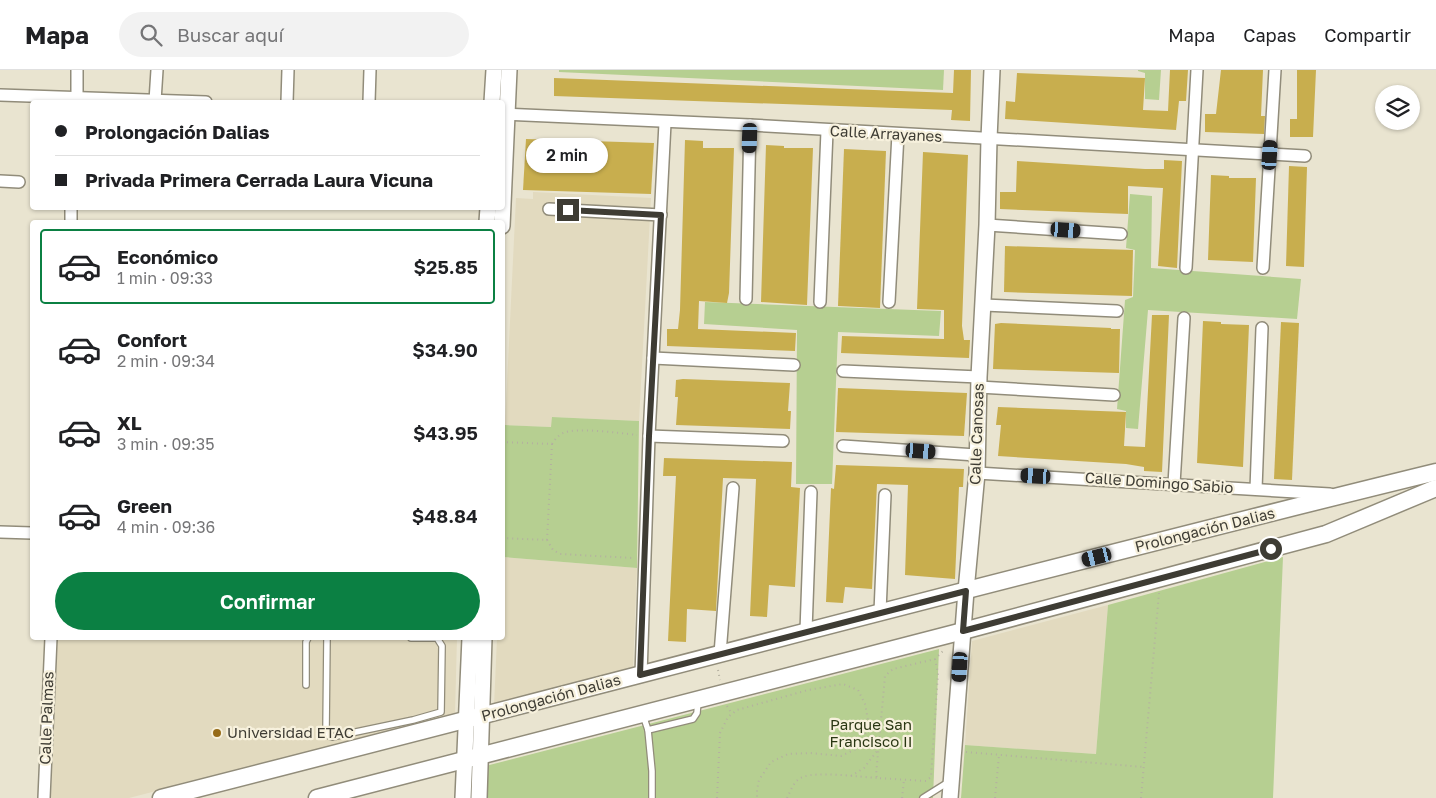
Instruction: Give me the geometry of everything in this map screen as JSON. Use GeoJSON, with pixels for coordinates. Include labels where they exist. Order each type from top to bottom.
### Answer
{"type":"FeatureCollection","features":[{"type":"Feature","properties":{"kind":"main road","name":"Prolongación Dalias"},"geometry":{"type":"LineString","coordinates":[[161,798],[473,719],[880,612],[1436,472]]}},
{"type":"Feature","properties":{"kind":"main road"},"geometry":{"type":"LineString","coordinates":[[317,798],[350,794],[481,755],[963,631],[1326,534],[1436,488]]}},
{"type":"Feature","properties":{"kind":"street"},"geometry":{"type":"LineString","coordinates":[[0,95],[77,100],[77,70]]}},
{"type":"Feature","properties":{"kind":"street"},"geometry":{"type":"LineString","coordinates":[[155,100],[157,70]]}},
{"type":"Feature","properties":{"kind":"street"},"geometry":{"type":"LineString","coordinates":[[287,100],[288,70]]}},
{"type":"Feature","properties":{"kind":"street"},"geometry":{"type":"LineString","coordinates":[[369,100],[370,70]]}},
{"type":"Feature","properties":{"kind":"street"},"geometry":{"type":"LineString","coordinates":[[492,100],[494,70]]}},
{"type":"Feature","properties":{"kind":"street"},"geometry":{"type":"LineString","coordinates":[[505,114],[509,70]]}},
{"type":"Feature","properties":{"kind":"street","name":"Calle Canosas"},"geometry":{"type":"LineString","coordinates":[[950,798],[977,473],[976,455],[984,305],[992,70]]}},
{"type":"Feature","properties":{"kind":"street"},"geometry":{"type":"LineString","coordinates":[[1186,268],[1197,70]]}},
{"type":"Feature","properties":{"kind":"street"},"geometry":{"type":"LineString","coordinates":[[1263,268],[1275,70]]}},
{"type":"Feature","properties":{"kind":"street","name":"Calle Arrayanes"},"geometry":{"type":"LineString","coordinates":[[505,114],[750,125],[827,131],[1305,156]]}},
{"type":"Feature","properties":{"kind":"street"},"geometry":{"type":"LineString","coordinates":[[640,675],[649,436],[665,122]]}},
{"type":"Feature","properties":{"kind":"street"},"geometry":{"type":"LineString","coordinates":[[746,299],[750,125]]}},
{"type":"Feature","properties":{"kind":"street"},"geometry":{"type":"LineString","coordinates":[[820,302],[827,131]]}},
{"type":"Feature","properties":{"kind":"street"},"geometry":{"type":"LineString","coordinates":[[889,302],[898,134]]}},
{"type":"Feature","properties":{"kind":"street"},"geometry":{"type":"LineString","coordinates":[[0,180],[19,182]]}},
{"type":"Feature","properties":{"kind":"street"},"geometry":{"type":"LineString","coordinates":[[549,209],[661,215]]}},
{"type":"Feature","properties":{"kind":"street"},"geometry":{"type":"LineString","coordinates":[[987,225],[1121,234]]}},
{"type":"Feature","properties":{"kind":"street"},"geometry":{"type":"LineString","coordinates":[[984,305],[1117,311]]}},
{"type":"Feature","properties":{"kind":"street"},"geometry":{"type":"LineString","coordinates":[[1174,484],[1184,318]]}},
{"type":"Feature","properties":{"kind":"street"},"geometry":{"type":"LineString","coordinates":[[1256,490],[1262,328]]}},
{"type":"Feature","properties":{"kind":"street"},"geometry":{"type":"LineString","coordinates":[[653,358],[794,365]]}},
{"type":"Feature","properties":{"kind":"street"},"geometry":{"type":"LineString","coordinates":[[843,370],[1114,395]]}},
{"type":"Feature","properties":{"kind":"street"},"geometry":{"type":"LineString","coordinates":[[649,436],[783,441]]}},
{"type":"Feature","properties":{"kind":"street"},"geometry":{"type":"LineString","coordinates":[[843,446],[976,455]]}},
{"type":"Feature","properties":{"kind":"street","name":"Calle Domingo Sabio"},"geometry":{"type":"LineString","coordinates":[[977,473],[1342,495]]}},
{"type":"Feature","properties":{"kind":"street"},"geometry":{"type":"LineString","coordinates":[[718,654],[732,488]]}},
{"type":"Feature","properties":{"kind":"street"},"geometry":{"type":"LineString","coordinates":[[806,631],[811,492]]}},
{"type":"Feature","properties":{"kind":"street"},"geometry":{"type":"LineString","coordinates":[[880,612],[885,495]]}},
{"type":"Feature","properties":{"kind":"street"},"geometry":{"type":"LineString","coordinates":[[0,532],[30,533]]}},
{"type":"Feature","properties":{"kind":"street","name":"Calle Palmas"},"geometry":{"type":"LineString","coordinates":[[44,798],[51,640]]}},
{"type":"Feature","properties":{"kind":"street"},"geometry":{"type":"LineString","coordinates":[[470,640],[473,719],[481,755],[479,798]]}},
{"type":"Feature","properties":{"kind":"street"},"geometry":{"type":"LineString","coordinates":[[463,798],[464,760],[473,719],[484,640]]}},
{"type":"Feature","properties":{"kind":"lane"},"geometry":{"type":"LineString","coordinates":[[306,685],[307,640]]}},
{"type":"Feature","properties":{"kind":"lane"},"geometry":{"type":"LineString","coordinates":[[327,640],[326,731],[332,737],[413,720],[441,712],[442,646],[438,640]]}},
{"type":"Feature","properties":{"kind":"lane"},"geometry":{"type":"LineString","coordinates":[[648,730],[693,719],[697,713],[698,699]]}},
{"type":"Feature","properties":{"kind":"lane"},"geometry":{"type":"LineString","coordinates":[[643,713],[648,730],[652,771],[652,798]]}},
{"type":"Feature","properties":{"kind":"lane"},"geometry":{"type":"LineString","coordinates":[[923,798],[952,779]]}},
{"type":"Feature","properties":{"kind":"path"},"geometry":{"type":"LineString","coordinates":[[645,559],[560,554],[553,550],[547,540],[552,444],[555,438],[563,433],[577,430],[649,436]]}},
{"type":"Feature","properties":{"kind":"path"},"geometry":{"type":"LineString","coordinates":[[505,442],[552,444]]}},
{"type":"Feature","properties":{"kind":"path"},"geometry":{"type":"LineString","coordinates":[[505,538],[547,540]]}},
{"type":"Feature","properties":{"kind":"path"},"geometry":{"type":"LineString","coordinates":[[1141,798],[1160,578]]}},
{"type":"Feature","properties":{"kind":"path"},"geometry":{"type":"LineString","coordinates":[[877,778],[885,676],[893,669],[935,659],[963,631]]}},
{"type":"Feature","properties":{"kind":"path"},"geometry":{"type":"LineString","coordinates":[[718,654],[723,693]]}},
{"type":"Feature","properties":{"kind":"path"},"geometry":{"type":"LineString","coordinates":[[787,798],[793,784],[803,776],[825,774],[926,781],[931,777],[938,673],[935,659]]}},
{"type":"Feature","properties":{"kind":"path"},"geometry":{"type":"LineString","coordinates":[[717,798],[720,733],[728,717],[737,710],[808,690],[843,684],[858,690],[865,704],[868,720],[864,740],[856,749],[841,756],[788,754],[779,758],[771,762],[759,780],[757,798]]}},
{"type":"Feature","properties":{"kind":"path"},"geometry":{"type":"LineString","coordinates":[[850,776],[864,768],[878,750]]}},
{"type":"Feature","properties":{"kind":"path"},"geometry":{"type":"LineString","coordinates":[[954,751],[1143,767]]}},
{"type":"Feature","properties":{"kind":"path"},"geometry":{"type":"LineString","coordinates":[[995,798],[998,755]]}},
{"type":"Feature","properties":{"kind":"path"},"geometry":{"type":"LineString","coordinates":[[902,798],[904,780]]}},
{"type":"Feature","properties":{"kind":"shaded area"},"geometry":{"type":"Polygon","coordinates":[[[533,192],[651,198],[639,421],[553,417],[552,427],[505,425],[516,198],[533,199],[533,192]]]}},
{"type":"Feature","properties":{"kind":"shaded area"},"geometry":{"type":"Polygon","coordinates":[[[505,557],[637,568],[633,669],[494,706],[497,640],[505,640],[505,557]]]}},
{"type":"Feature","properties":{"kind":"shaded area"},"geometry":{"type":"Polygon","coordinates":[[[1108,605],[1096,754],[965,745],[972,641],[1108,605]]]}},
{"type":"Feature","properties":{"kind":"shaded area","name":"Universidad ETAC"},"geometry":{"type":"Polygon","coordinates":[[[58,640],[457,640],[455,714],[129,798],[51,798],[58,640]]]}},
{"type":"Feature","properties":{"kind":"green space"},"geometry":{"type":"Polygon","coordinates":[[[559,70],[944,70],[943,90],[559,72],[559,70]]]}},
{"type":"Feature","properties":{"kind":"green space"},"geometry":{"type":"Polygon","coordinates":[[[1138,70],[1161,70],[1159,100],[1145,99],[1145,73],[1138,70]]]}},
{"type":"Feature","properties":{"kind":"green space"},"geometry":{"type":"Polygon","coordinates":[[[1130,194],[1152,196],[1151,268],[1301,279],[1297,319],[1148,310],[1138,429],[1126,428],[1126,411],[1117,409],[1125,300],[1133,297],[1135,250],[1126,248],[1130,194]]]}},
{"type":"Feature","properties":{"kind":"green space"},"geometry":{"type":"Polygon","coordinates":[[[705,302],[941,311],[939,336],[838,332],[832,484],[796,484],[797,330],[704,324],[705,302]]]}},
{"type":"Feature","properties":{"kind":"green space"},"geometry":{"type":"Polygon","coordinates":[[[552,417],[639,421],[637,568],[505,557],[505,425],[551,427],[552,417]]]}},
{"type":"Feature","properties":{"kind":"green space"},"geometry":{"type":"Polygon","coordinates":[[[1283,557],[1273,798],[961,798],[965,745],[1096,754],[1108,605],[1283,557]]]}},
{"type":"Feature","properties":{"kind":"green space","name":"Parque San Francisco II"},"geometry":{"type":"Polygon","coordinates":[[[939,649],[933,798],[474,798],[474,769],[939,649]]]}},
{"type":"Feature","properties":{"kind":"building"},"geometry":{"type":"Polygon","coordinates":[[[954,70],[971,70],[970,121],[951,120],[952,110],[554,96],[554,78],[953,93],[954,70]]]}},
{"type":"Feature","properties":{"kind":"building"},"geometry":{"type":"Polygon","coordinates":[[[1170,70],[1188,70],[1186,101],[1179,101],[1176,130],[1005,119],[1006,101],[1015,102],[1017,73],[1145,78],[1143,110],[1168,111],[1170,70]]]}},
{"type":"Feature","properties":{"kind":"building"},"geometry":{"type":"Polygon","coordinates":[[[1221,70],[1263,70],[1261,116],[1265,116],[1264,134],[1205,132],[1205,114],[1216,114],[1221,70]]]}},
{"type":"Feature","properties":{"kind":"building"},"geometry":{"type":"Polygon","coordinates":[[[1297,70],[1316,70],[1313,137],[1290,137],[1290,119],[1297,119],[1297,70]]]}},
{"type":"Feature","properties":{"kind":"building"},"geometry":{"type":"Polygon","coordinates":[[[526,139],[654,143],[651,194],[523,190],[526,139]]]}},
{"type":"Feature","properties":{"kind":"building"},"geometry":{"type":"Polygon","coordinates":[[[685,140],[703,141],[703,148],[734,148],[729,293],[727,303],[699,301],[698,329],[796,333],[795,351],[667,346],[667,329],[678,329],[680,310],[685,140]]]}},
{"type":"Feature","properties":{"kind":"building"},"geometry":{"type":"Polygon","coordinates":[[[766,145],[784,146],[784,148],[813,148],[807,305],[761,302],[766,145]]]}},
{"type":"Feature","properties":{"kind":"building"},"geometry":{"type":"Polygon","coordinates":[[[844,149],[886,151],[880,308],[838,306],[844,149]]]}},
{"type":"Feature","properties":{"kind":"building"},"geometry":{"type":"Polygon","coordinates":[[[923,152],[968,155],[962,326],[964,340],[970,340],[969,358],[841,353],[842,336],[944,339],[944,310],[917,309],[923,152]]]}},
{"type":"Feature","properties":{"kind":"building"},"geometry":{"type":"Polygon","coordinates":[[[1164,160],[1182,161],[1177,268],[1158,266],[1163,188],[1128,186],[1128,214],[1000,209],[1000,192],[1016,192],[1017,161],[1164,169],[1164,160]]]}},
{"type":"Feature","properties":{"kind":"building"},"geometry":{"type":"Polygon","coordinates":[[[1289,166],[1307,167],[1304,267],[1286,266],[1289,166]]]}},
{"type":"Feature","properties":{"kind":"building"},"geometry":{"type":"Polygon","coordinates":[[[1211,175],[1229,176],[1229,178],[1256,178],[1253,262],[1208,260],[1211,175]]]}},
{"type":"Feature","properties":{"kind":"building"},"geometry":{"type":"Polygon","coordinates":[[[1005,246],[1133,250],[1132,296],[1004,292],[1005,246]]]}},
{"type":"Feature","properties":{"kind":"building"},"geometry":{"type":"Polygon","coordinates":[[[1152,315],[1169,315],[1162,472],[1144,471],[1144,467],[1126,464],[998,456],[1001,425],[996,425],[998,407],[1126,412],[1124,446],[1145,447],[1152,315]]]}},
{"type":"Feature","properties":{"kind":"building"},"geometry":{"type":"Polygon","coordinates":[[[1203,321],[1249,325],[1243,467],[1197,463],[1203,321]]]}},
{"type":"Feature","properties":{"kind":"building"},"geometry":{"type":"Polygon","coordinates":[[[1281,322],[1299,323],[1292,480],[1274,479],[1281,322]]]}},
{"type":"Feature","properties":{"kind":"building"},"geometry":{"type":"Polygon","coordinates":[[[995,324],[1120,329],[1119,373],[993,369],[995,324]]]}},
{"type":"Feature","properties":{"kind":"building"},"geometry":{"type":"Polygon","coordinates":[[[676,380],[790,383],[788,411],[791,411],[790,429],[676,425],[678,397],[675,397],[676,380]]]}},
{"type":"Feature","properties":{"kind":"building"},"geometry":{"type":"Polygon","coordinates":[[[838,388],[967,393],[964,436],[836,432],[838,388]]]}},
{"type":"Feature","properties":{"kind":"building"},"geometry":{"type":"Polygon","coordinates":[[[664,458],[792,462],[791,487],[800,488],[795,587],[769,585],[767,617],[750,616],[756,479],[723,478],[716,611],[687,609],[686,642],[668,641],[676,476],[663,476],[664,458]]]}},
{"type":"Feature","properties":{"kind":"building"},"geometry":{"type":"Polygon","coordinates":[[[836,465],[964,469],[963,487],[959,487],[955,579],[905,575],[908,485],[877,484],[872,589],[845,587],[843,603],[826,602],[831,488],[834,489],[836,465]]]}},
{"type":"Feature","properties":{"kind":"place","name":"Universidad ETAC"},"geometry":{"type":"Point","coordinates":[217,733]}},
{"type":"Feature","properties":{"kind":"route"},"geometry":{"type":"LineString","coordinates":[[568,210],[661,215],[649,436],[640,675],[966,591],[963,631],[1271,549]]}}]}
